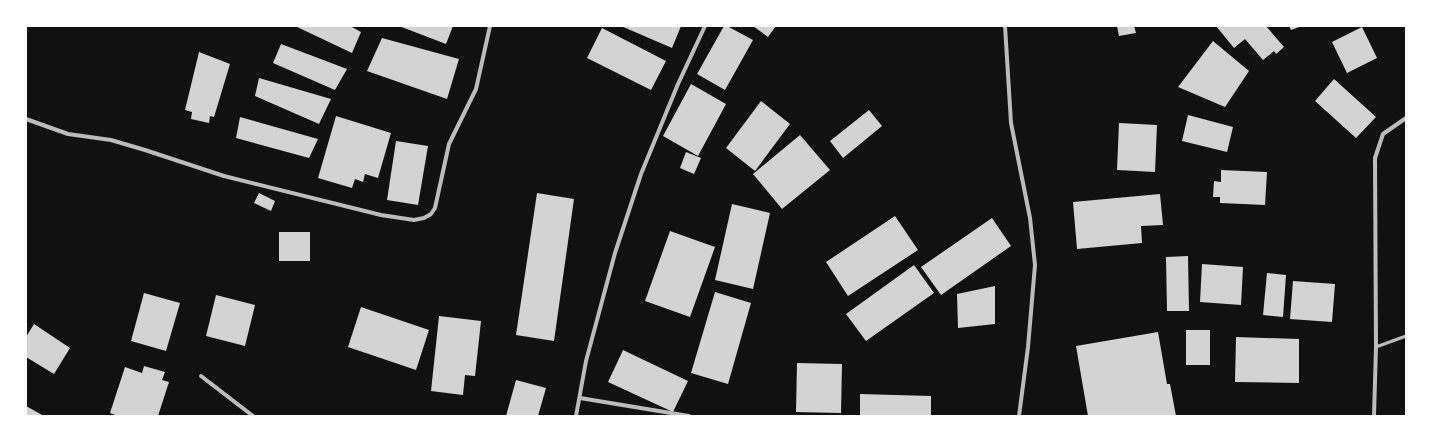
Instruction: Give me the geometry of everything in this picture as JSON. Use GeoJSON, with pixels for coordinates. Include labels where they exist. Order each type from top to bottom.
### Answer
{"type":"FeatureCollection","features":[{"type":"Feature","properties":{"kind":"street"},"geometry":{"type":"LineString","coordinates":[[26,119],[68,134],[111,140],[224,176],[381,216],[414,220],[424,218],[435,208],[449,144],[476,88],[490,26]]}},
{"type":"Feature","properties":{"kind":"street"},"geometry":{"type":"LineString","coordinates":[[576,416],[586,362],[613,260],[641,174],[678,84],[705,26]]}},
{"type":"Feature","properties":{"kind":"street"},"geometry":{"type":"LineString","coordinates":[[1005,26],[1011,123],[1030,218],[1034,265],[1028,347],[1019,416]]}},
{"type":"Feature","properties":{"kind":"street"},"geometry":{"type":"LineString","coordinates":[[1374,416],[1376,347],[1374,158],[1383,134],[1406,118]]}},
{"type":"Feature","properties":{"kind":"street"},"geometry":{"type":"LineString","coordinates":[[201,376],[253,416]]}},
{"type":"Feature","properties":{"kind":"street"},"geometry":{"type":"LineString","coordinates":[[580,398],[689,416]]}},
{"type":"Feature","properties":{"kind":"lane"},"geometry":{"type":"LineString","coordinates":[[1376,347],[1406,336]]}},
{"type":"Feature","properties":{"kind":"building"},"geometry":{"type":"Polygon","coordinates":[[[295,26],[350,26],[361,32],[352,53],[295,26]]]}},
{"type":"Feature","properties":{"kind":"building"},"geometry":{"type":"Polygon","coordinates":[[[399,26],[453,26],[446,44],[399,26]]]}},
{"type":"Feature","properties":{"kind":"building"},"geometry":{"type":"Polygon","coordinates":[[[621,26],[681,26],[672,48],[621,26]]]}},
{"type":"Feature","properties":{"kind":"building"},"geometry":{"type":"Polygon","coordinates":[[[724,26],[727,26],[753,40],[725,90],[697,74],[724,26]]]}},
{"type":"Feature","properties":{"kind":"building"},"geometry":{"type":"Polygon","coordinates":[[[753,26],[776,26],[768,37],[753,26]]]}},
{"type":"Feature","properties":{"kind":"building"},"geometry":{"type":"Polygon","coordinates":[[[1117,26],[1134,26],[1136,33],[1119,36],[1117,26]]]}},
{"type":"Feature","properties":{"kind":"building"},"geometry":{"type":"Polygon","coordinates":[[[1216,26],[1266,26],[1284,47],[1276,54],[1274,51],[1263,60],[1245,39],[1234,48],[1216,26]]]}},
{"type":"Feature","properties":{"kind":"building"},"geometry":{"type":"Polygon","coordinates":[[[1289,26],[1302,26],[1291,30],[1289,26]]]}},
{"type":"Feature","properties":{"kind":"building"},"geometry":{"type":"Polygon","coordinates":[[[1362,27],[1377,58],[1347,73],[1332,42],[1362,27]]]}},
{"type":"Feature","properties":{"kind":"building"},"geometry":{"type":"Polygon","coordinates":[[[602,28],[666,61],[651,90],[587,58],[602,28]]]}},
{"type":"Feature","properties":{"kind":"building"},"geometry":{"type":"Polygon","coordinates":[[[382,38],[459,59],[447,99],[367,71],[382,38]]]}},
{"type":"Feature","properties":{"kind":"building"},"geometry":{"type":"Polygon","coordinates":[[[1213,41],[1249,71],[1225,107],[1178,87],[1213,41]]]}},
{"type":"Feature","properties":{"kind":"building"},"geometry":{"type":"Polygon","coordinates":[[[281,44],[347,69],[335,90],[273,63],[281,44]]]}},
{"type":"Feature","properties":{"kind":"building"},"geometry":{"type":"Polygon","coordinates":[[[199,52],[230,64],[214,117],[210,116],[209,123],[191,119],[192,112],[185,110],[199,52]]]}},
{"type":"Feature","properties":{"kind":"building"},"geometry":{"type":"Polygon","coordinates":[[[259,78],[331,99],[319,124],[255,96],[259,78]]]}},
{"type":"Feature","properties":{"kind":"building"},"geometry":{"type":"Polygon","coordinates":[[[1334,79],[1376,117],[1356,138],[1315,101],[1334,79]]]}},
{"type":"Feature","properties":{"kind":"building"},"geometry":{"type":"Polygon","coordinates":[[[691,84],[726,104],[698,156],[663,136],[691,84]]]}},
{"type":"Feature","properties":{"kind":"building"},"geometry":{"type":"Polygon","coordinates":[[[761,101],[790,124],[755,171],[726,148],[761,101]]]}},
{"type":"Feature","properties":{"kind":"building"},"geometry":{"type":"Polygon","coordinates":[[[869,110],[882,126],[843,158],[830,141],[869,110]]]}},
{"type":"Feature","properties":{"kind":"building"},"geometry":{"type":"Polygon","coordinates":[[[1188,115],[1233,127],[1227,152],[1182,141],[1188,115]]]}},
{"type":"Feature","properties":{"kind":"building"},"geometry":{"type":"Polygon","coordinates":[[[336,116],[391,133],[378,178],[365,174],[363,182],[355,179],[352,188],[318,178],[336,116]]]}},
{"type":"Feature","properties":{"kind":"building"},"geometry":{"type":"Polygon","coordinates":[[[240,117],[318,139],[309,158],[236,138],[240,117]]]}},
{"type":"Feature","properties":{"kind":"building"},"geometry":{"type":"Polygon","coordinates":[[[1119,123],[1157,125],[1155,172],[1117,170],[1119,123]]]}},
{"type":"Feature","properties":{"kind":"building"},"geometry":{"type":"Polygon","coordinates":[[[800,135],[830,170],[782,209],[753,174],[800,135]]]}},
{"type":"Feature","properties":{"kind":"building"},"geometry":{"type":"Polygon","coordinates":[[[396,141],[428,146],[418,205],[387,200],[396,141]]]}},
{"type":"Feature","properties":{"kind":"building"},"geometry":{"type":"Polygon","coordinates":[[[686,152],[701,158],[694,174],[680,168],[686,152]]]}},
{"type":"Feature","properties":{"kind":"building"},"geometry":{"type":"Polygon","coordinates":[[[1221,170],[1267,172],[1265,205],[1220,203],[1220,197],[1213,197],[1214,181],[1221,182],[1221,170]]]}},
{"type":"Feature","properties":{"kind":"building"},"geometry":{"type":"Polygon","coordinates":[[[259,193],[275,201],[271,211],[254,203],[259,193]]]}},
{"type":"Feature","properties":{"kind":"building"},"geometry":{"type":"Polygon","coordinates":[[[537,193],[574,199],[554,341],[516,335],[537,193]]]}},
{"type":"Feature","properties":{"kind":"building"},"geometry":{"type":"Polygon","coordinates":[[[1160,194],[1163,225],[1141,226],[1142,243],[1077,249],[1073,202],[1160,194]]]}},
{"type":"Feature","properties":{"kind":"building"},"geometry":{"type":"Polygon","coordinates":[[[732,204],[770,213],[753,289],[715,280],[732,204]]]}},
{"type":"Feature","properties":{"kind":"building"},"geometry":{"type":"Polygon","coordinates":[[[895,216],[918,250],[848,296],[826,262],[895,216]]]}},
{"type":"Feature","properties":{"kind":"building"},"geometry":{"type":"Polygon","coordinates":[[[992,218],[1011,246],[941,295],[921,267],[992,218]]]}},
{"type":"Feature","properties":{"kind":"building"},"geometry":{"type":"Polygon","coordinates":[[[670,231],[715,247],[690,317],[645,301],[670,231]]]}},
{"type":"Feature","properties":{"kind":"building"},"geometry":{"type":"Polygon","coordinates":[[[279,232],[310,232],[310,261],[279,261],[279,232]]]}},
{"type":"Feature","properties":{"kind":"building"},"geometry":{"type":"Polygon","coordinates":[[[1188,256],[1189,311],[1167,311],[1166,257],[1188,256]]]}},
{"type":"Feature","properties":{"kind":"building"},"geometry":{"type":"Polygon","coordinates":[[[1202,264],[1243,267],[1241,305],[1200,302],[1202,264]]]}},
{"type":"Feature","properties":{"kind":"building"},"geometry":{"type":"Polygon","coordinates":[[[914,265],[934,293],[866,341],[846,314],[914,265]]]}},
{"type":"Feature","properties":{"kind":"building"},"geometry":{"type":"Polygon","coordinates":[[[1267,273],[1286,275],[1283,317],[1263,315],[1267,273]]]}},
{"type":"Feature","properties":{"kind":"building"},"geometry":{"type":"Polygon","coordinates":[[[1293,281],[1335,284],[1332,322],[1290,319],[1293,281]]]}},
{"type":"Feature","properties":{"kind":"building"},"geometry":{"type":"Polygon","coordinates":[[[995,286],[995,324],[958,328],[957,294],[995,286]]]}},
{"type":"Feature","properties":{"kind":"building"},"geometry":{"type":"Polygon","coordinates":[[[715,292],[751,303],[728,384],[691,373],[715,292]]]}},
{"type":"Feature","properties":{"kind":"building"},"geometry":{"type":"Polygon","coordinates":[[[144,293],[180,303],[166,351],[131,341],[144,293]]]}},
{"type":"Feature","properties":{"kind":"building"},"geometry":{"type":"Polygon","coordinates":[[[216,295],[255,305],[245,346],[206,336],[216,295]]]}},
{"type":"Feature","properties":{"kind":"building"},"geometry":{"type":"Polygon","coordinates":[[[361,307],[429,330],[416,370],[348,347],[361,307]]]}},
{"type":"Feature","properties":{"kind":"building"},"geometry":{"type":"Polygon","coordinates":[[[439,316],[481,321],[475,376],[465,375],[463,395],[431,391],[439,316]]]}},
{"type":"Feature","properties":{"kind":"building"},"geometry":{"type":"Polygon","coordinates":[[[34,324],[70,348],[54,374],[26,357],[26,337],[34,324]]]}},
{"type":"Feature","properties":{"kind":"building"},"geometry":{"type":"Polygon","coordinates":[[[1186,330],[1210,330],[1210,365],[1186,365],[1186,330]]]}},
{"type":"Feature","properties":{"kind":"building"},"geometry":{"type":"Polygon","coordinates":[[[1158,332],[1167,384],[1170,384],[1176,416],[1088,416],[1076,346],[1158,332]]]}},
{"type":"Feature","properties":{"kind":"building"},"geometry":{"type":"Polygon","coordinates":[[[1236,337],[1299,339],[1299,383],[1235,382],[1236,337]]]}},
{"type":"Feature","properties":{"kind":"building"},"geometry":{"type":"Polygon","coordinates":[[[623,350],[688,381],[673,412],[608,382],[623,350]]]}},
{"type":"Feature","properties":{"kind":"building"},"geometry":{"type":"Polygon","coordinates":[[[797,363],[842,364],[841,413],[796,412],[797,363]]]}},
{"type":"Feature","properties":{"kind":"building"},"geometry":{"type":"Polygon","coordinates":[[[144,366],[165,372],[162,380],[169,382],[158,416],[118,416],[110,413],[125,367],[142,373],[144,366]]]}},
{"type":"Feature","properties":{"kind":"building"},"geometry":{"type":"Polygon","coordinates":[[[516,380],[546,388],[538,416],[506,416],[516,380]]]}},
{"type":"Feature","properties":{"kind":"building"},"geometry":{"type":"Polygon","coordinates":[[[860,394],[931,396],[931,416],[860,416],[860,394]]]}},
{"type":"Feature","properties":{"kind":"building"},"geometry":{"type":"Polygon","coordinates":[[[26,406],[44,416],[26,416],[26,406]]]}}]}
